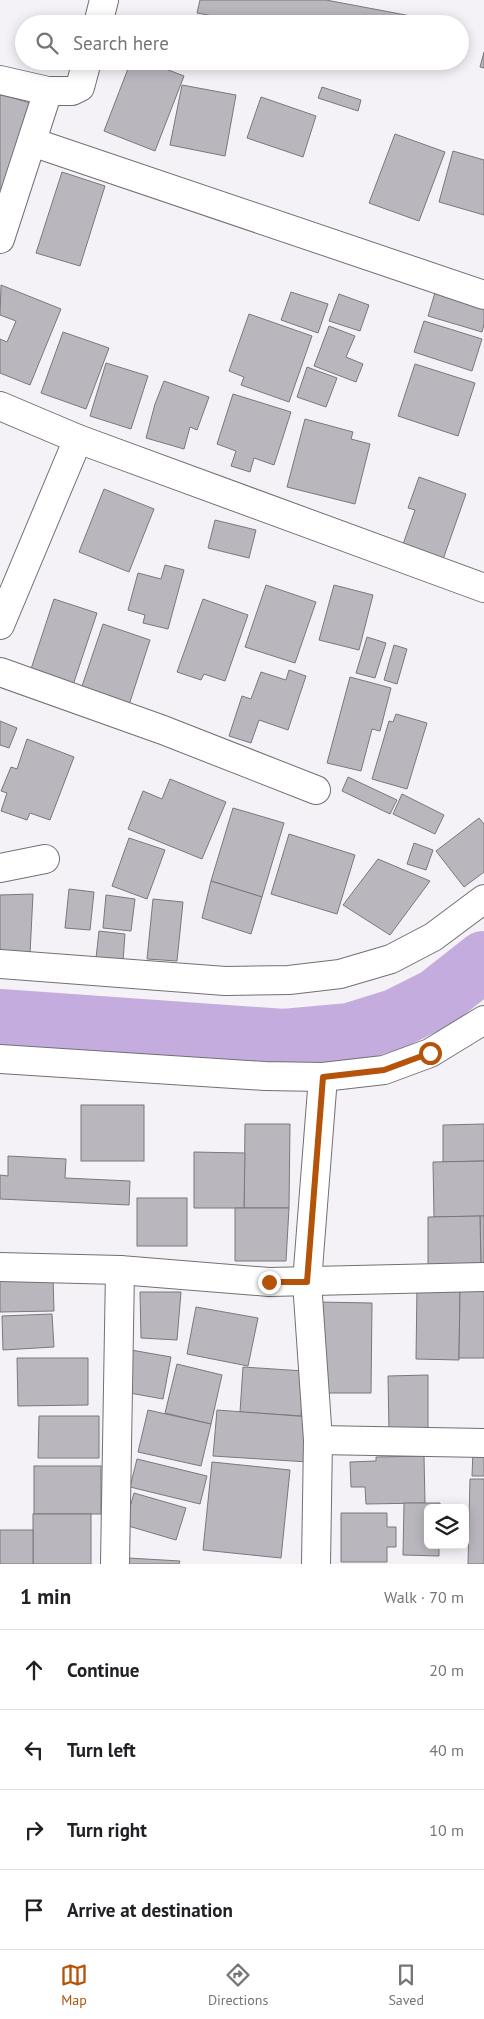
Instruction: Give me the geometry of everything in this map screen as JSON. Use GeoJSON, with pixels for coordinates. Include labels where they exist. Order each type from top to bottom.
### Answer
{"type":"FeatureCollection","features":[{"type":"Feature","properties":{"kind":"street"},"geometry":{"type":"LineString","coordinates":[[100,15],[104,0]]}},
{"type":"Feature","properties":{"kind":"street"},"geometry":{"type":"LineString","coordinates":[[0,80],[48,91],[72,91],[80,87],[85,70]]}},
{"type":"Feature","properties":{"kind":"street"},"geometry":{"type":"LineString","coordinates":[[0,239],[48,91]]}},
{"type":"Feature","properties":{"kind":"street"},"geometry":{"type":"LineString","coordinates":[[32,142],[484,295]]}},
{"type":"Feature","properties":{"kind":"street"},"geometry":{"type":"LineString","coordinates":[[0,406],[78,439],[484,588]]}},
{"type":"Feature","properties":{"kind":"street"},"geometry":{"type":"LineString","coordinates":[[0,625],[78,439]]}},
{"type":"Feature","properties":{"kind":"street"},"geometry":{"type":"LineString","coordinates":[[0,672],[163,730],[316,790]]}},
{"type":"Feature","properties":{"kind":"street"},"geometry":{"type":"LineString","coordinates":[[0,868],[45,859]]}},
{"type":"Feature","properties":{"kind":"street"},"geometry":{"type":"LineString","coordinates":[[0,964],[225,981],[289,980],[340,974],[391,959],[433,937],[484,899]]}},
{"type":"Feature","properties":{"kind":"street"},"geometry":{"type":"LineString","coordinates":[[0,1059],[265,1076],[323,1077],[384,1070],[430,1053],[484,1020]]}},
{"type":"Feature","properties":{"kind":"street"},"geometry":{"type":"LineString","coordinates":[[316,1564],[318,1440],[307,1282],[323,1077]]}},
{"type":"Feature","properties":{"kind":"street"},"geometry":{"type":"LineString","coordinates":[[0,1267],[120,1270],[269,1282],[484,1277]]}},
{"type":"Feature","properties":{"kind":"street"},"geometry":{"type":"LineString","coordinates":[[115,1564],[120,1270]]}},
{"type":"Feature","properties":{"kind":"street"},"geometry":{"type":"LineString","coordinates":[[318,1440],[484,1443]]}},
{"type":"Feature","properties":{"kind":"building"},"geometry":{"type":"Polygon","coordinates":[[[200,0],[326,0],[406,15],[208,15],[197,13],[200,0]]]}},
{"type":"Feature","properties":{"kind":"building"},"geometry":{"type":"Polygon","coordinates":[[[484,52],[484,68],[480,67],[484,52]]]}},
{"type":"Feature","properties":{"kind":"building"},"geometry":{"type":"Polygon","coordinates":[[[128,70],[168,70],[184,76],[155,151],[104,131],[128,70]]]}},
{"type":"Feature","properties":{"kind":"building"},"geometry":{"type":"Polygon","coordinates":[[[182,85],[236,95],[225,156],[170,145],[182,85]]]}},
{"type":"Feature","properties":{"kind":"building"},"geometry":{"type":"Polygon","coordinates":[[[322,87],[361,100],[358,111],[318,98],[322,87]]]}},
{"type":"Feature","properties":{"kind":"building"},"geometry":{"type":"Polygon","coordinates":[[[0,94],[30,103],[0,195],[0,94]]]}},
{"type":"Feature","properties":{"kind":"building"},"geometry":{"type":"Polygon","coordinates":[[[261,97],[316,116],[303,157],[247,138],[261,97]]]}},
{"type":"Feature","properties":{"kind":"building"},"geometry":{"type":"Polygon","coordinates":[[[395,134],[445,152],[419,221],[369,203],[395,134]]]}},
{"type":"Feature","properties":{"kind":"building"},"geometry":{"type":"Polygon","coordinates":[[[453,151],[484,160],[484,215],[439,202],[453,151]]]}},
{"type":"Feature","properties":{"kind":"building"},"geometry":{"type":"Polygon","coordinates":[[[62,172],[105,186],[80,266],[36,253],[62,172]]]}},
{"type":"Feature","properties":{"kind":"building"},"geometry":{"type":"Polygon","coordinates":[[[1,285],[61,309],[30,385],[0,373],[0,339],[7,342],[16,321],[0,315],[1,285]]]}},
{"type":"Feature","properties":{"kind":"building"},"geometry":{"type":"Polygon","coordinates":[[[437,286],[484,301],[482,332],[428,316],[437,286]]]}},
{"type":"Feature","properties":{"kind":"building"},"geometry":{"type":"Polygon","coordinates":[[[291,292],[328,304],[318,333],[281,320],[291,292]]]}},
{"type":"Feature","properties":{"kind":"building"},"geometry":{"type":"Polygon","coordinates":[[[339,294],[369,305],[360,331],[329,321],[339,294]]]}},
{"type":"Feature","properties":{"kind":"building"},"geometry":{"type":"Polygon","coordinates":[[[249,314],[312,336],[289,402],[241,385],[244,377],[229,371],[249,314]]]}},
{"type":"Feature","properties":{"kind":"building"},"geometry":{"type":"Polygon","coordinates":[[[424,321],[482,339],[472,371],[414,352],[424,321]]]}},
{"type":"Feature","properties":{"kind":"building"},"geometry":{"type":"Polygon","coordinates":[[[329,326],[355,336],[346,357],[363,364],[356,382],[314,366],[329,326]]]}},
{"type":"Feature","properties":{"kind":"building"},"geometry":{"type":"Polygon","coordinates":[[[63,332],[109,348],[86,409],[41,393],[63,332]]]}},
{"type":"Feature","properties":{"kind":"building"},"geometry":{"type":"Polygon","coordinates":[[[106,363],[148,376],[131,429],[90,416],[106,363]]]}},
{"type":"Feature","properties":{"kind":"building"},"geometry":{"type":"Polygon","coordinates":[[[415,364],[475,383],[458,436],[398,416],[415,364]]]}},
{"type":"Feature","properties":{"kind":"building"},"geometry":{"type":"Polygon","coordinates":[[[307,367],[337,378],[326,407],[297,397],[307,367]]]}},
{"type":"Feature","properties":{"kind":"building"},"geometry":{"type":"Polygon","coordinates":[[[164,381],[209,397],[197,430],[190,427],[184,449],[146,438],[155,404],[164,381]]]}},
{"type":"Feature","properties":{"kind":"building"},"geometry":{"type":"Polygon","coordinates":[[[233,394],[291,412],[274,465],[254,458],[250,472],[231,466],[236,451],[217,444],[233,394]]]}},
{"type":"Feature","properties":{"kind":"building"},"geometry":{"type":"Polygon","coordinates":[[[305,419],[353,432],[351,439],[370,444],[355,504],[287,487],[305,419]]]}},
{"type":"Feature","properties":{"kind":"building"},"geometry":{"type":"Polygon","coordinates":[[[419,477],[466,494],[441,565],[401,550],[415,510],[408,508],[419,477]]]}},
{"type":"Feature","properties":{"kind":"building"},"geometry":{"type":"Polygon","coordinates":[[[104,489],[154,509],[129,572],[79,552],[104,489]]]}},
{"type":"Feature","properties":{"kind":"building"},"geometry":{"type":"Polygon","coordinates":[[[215,520],[256,530],[249,558],[208,548],[215,520]]]}},
{"type":"Feature","properties":{"kind":"building"},"geometry":{"type":"Polygon","coordinates":[[[165,565],[184,570],[168,629],[143,623],[145,615],[128,610],[138,573],[161,579],[165,565]]]}},
{"type":"Feature","properties":{"kind":"building"},"geometry":{"type":"Polygon","coordinates":[[[266,585],[316,602],[295,663],[245,647],[266,585]]]}},
{"type":"Feature","properties":{"kind":"building"},"geometry":{"type":"Polygon","coordinates":[[[334,585],[373,595],[359,650],[319,640],[334,585]]]}},
{"type":"Feature","properties":{"kind":"building"},"geometry":{"type":"Polygon","coordinates":[[[54,599],[97,613],[73,685],[30,672],[54,599]]]}},
{"type":"Feature","properties":{"kind":"building"},"geometry":{"type":"Polygon","coordinates":[[[203,599],[248,615],[225,681],[204,674],[201,680],[177,672],[203,599]]]}},
{"type":"Feature","properties":{"kind":"building"},"geometry":{"type":"Polygon","coordinates":[[[103,624],[150,640],[128,708],[80,692],[103,624]]]}},
{"type":"Feature","properties":{"kind":"building"},"geometry":{"type":"Polygon","coordinates":[[[367,637],[386,643],[375,678],[356,673],[367,637]]]}},
{"type":"Feature","properties":{"kind":"building"},"geometry":{"type":"Polygon","coordinates":[[[394,645],[407,649],[397,684],[384,680],[394,645]]]}},
{"type":"Feature","properties":{"kind":"building"},"geometry":{"type":"Polygon","coordinates":[[[289,670],[306,676],[288,730],[259,720],[251,743],[229,736],[242,696],[251,699],[261,672],[286,680],[289,670]]]}},
{"type":"Feature","properties":{"kind":"building"},"geometry":{"type":"Polygon","coordinates":[[[350,677],[391,688],[380,731],[372,729],[361,771],[327,763],[350,677]]]}},
{"type":"Feature","properties":{"kind":"building"},"geometry":{"type":"Polygon","coordinates":[[[396,714],[427,723],[407,789],[372,779],[389,721],[393,722],[396,714]]]}},
{"type":"Feature","properties":{"kind":"building"},"geometry":{"type":"Polygon","coordinates":[[[0,721],[17,728],[9,748],[0,745],[0,721]]]}},
{"type":"Feature","properties":{"kind":"building"},"geometry":{"type":"Polygon","coordinates":[[[27,739],[74,757],[50,820],[30,813],[27,820],[1,811],[7,793],[1,791],[11,767],[17,769],[27,739]]]}},
{"type":"Feature","properties":{"kind":"building"},"geometry":{"type":"Polygon","coordinates":[[[348,777],[397,800],[390,814],[342,791],[348,777]]]}},
{"type":"Feature","properties":{"kind":"building"},"geometry":{"type":"Polygon","coordinates":[[[170,779],[226,802],[202,859],[128,829],[143,791],[162,799],[170,779]]]}},
{"type":"Feature","properties":{"kind":"building"},"geometry":{"type":"Polygon","coordinates":[[[402,794],[444,815],[435,834],[393,814],[402,794]]]}},
{"type":"Feature","properties":{"kind":"building"},"geometry":{"type":"Polygon","coordinates":[[[233,808],[284,823],[262,897],[211,881],[233,808]]]}},
{"type":"Feature","properties":{"kind":"building"},"geometry":{"type":"Polygon","coordinates":[[[479,818],[484,824],[484,872],[464,887],[436,851],[479,818]]]}},
{"type":"Feature","properties":{"kind":"building"},"geometry":{"type":"Polygon","coordinates":[[[289,834],[355,855],[337,914],[271,894],[289,834]]]}},
{"type":"Feature","properties":{"kind":"building"},"geometry":{"type":"Polygon","coordinates":[[[129,838],[165,850],[147,899],[112,886],[129,838]]]}},
{"type":"Feature","properties":{"kind":"building"},"geometry":{"type":"Polygon","coordinates":[[[414,843],[433,850],[426,870],[407,864],[414,843]]]}},
{"type":"Feature","properties":{"kind":"building"},"geometry":{"type":"Polygon","coordinates":[[[378,859],[430,881],[390,935],[343,905],[378,859]]]}},
{"type":"Feature","properties":{"kind":"building"},"geometry":{"type":"Polygon","coordinates":[[[211,881],[262,897],[251,934],[202,918],[211,881]]]}},
{"type":"Feature","properties":{"kind":"building"},"geometry":{"type":"Polygon","coordinates":[[[69,889],[94,892],[90,930],[65,928],[69,889]]]}},
{"type":"Feature","properties":{"kind":"building"},"geometry":{"type":"Polygon","coordinates":[[[33,894],[30,954],[0,952],[0,895],[33,894]]]}},
{"type":"Feature","properties":{"kind":"building"},"geometry":{"type":"Polygon","coordinates":[[[106,895],[135,899],[131,931],[103,928],[106,895]]]}},
{"type":"Feature","properties":{"kind":"building"},"geometry":{"type":"Polygon","coordinates":[[[153,899],[183,902],[177,961],[147,959],[153,899]]]}},
{"type":"Feature","properties":{"kind":"building"},"geometry":{"type":"Polygon","coordinates":[[[99,931],[125,934],[123,961],[96,958],[99,931]]]}},
{"type":"Feature","properties":{"kind":"building"},"geometry":{"type":"Polygon","coordinates":[[[81,1105],[144,1105],[144,1161],[81,1161],[81,1105]]]}},
{"type":"Feature","properties":{"kind":"building"},"geometry":{"type":"Polygon","coordinates":[[[245,1124],[290,1124],[289,1208],[244,1208],[245,1124]]]}},
{"type":"Feature","properties":{"kind":"building"},"geometry":{"type":"Polygon","coordinates":[[[484,1124],[484,1161],[443,1162],[443,1125],[484,1124]]]}},
{"type":"Feature","properties":{"kind":"building"},"geometry":{"type":"Polygon","coordinates":[[[194,1152],[245,1153],[244,1208],[194,1208],[194,1152]]]}},
{"type":"Feature","properties":{"kind":"building"},"geometry":{"type":"Polygon","coordinates":[[[8,1156],[66,1159],[65,1178],[130,1181],[129,1205],[0,1199],[0,1175],[8,1176],[8,1156]]]}},
{"type":"Feature","properties":{"kind":"building"},"geometry":{"type":"Polygon","coordinates":[[[484,1161],[484,1216],[434,1217],[433,1162],[484,1161]]]}},
{"type":"Feature","properties":{"kind":"building"},"geometry":{"type":"Polygon","coordinates":[[[137,1198],[187,1198],[187,1246],[137,1246],[137,1198]]]}},
{"type":"Feature","properties":{"kind":"building"},"geometry":{"type":"Polygon","coordinates":[[[235,1208],[289,1208],[286,1261],[235,1261],[235,1208]]]}},
{"type":"Feature","properties":{"kind":"building"},"geometry":{"type":"Polygon","coordinates":[[[480,1216],[484,1216],[484,1271],[481,1271],[480,1216]]]}},
{"type":"Feature","properties":{"kind":"building"},"geometry":{"type":"Polygon","coordinates":[[[480,1216],[481,1267],[428,1269],[428,1217],[480,1216]]]}},
{"type":"Feature","properties":{"kind":"building"},"geometry":{"type":"Polygon","coordinates":[[[53,1277],[54,1311],[0,1312],[0,1278],[53,1277]]]}},
{"type":"Feature","properties":{"kind":"building"},"geometry":{"type":"Polygon","coordinates":[[[417,1287],[460,1287],[459,1360],[416,1359],[417,1287]]]}},
{"type":"Feature","properties":{"kind":"building"},"geometry":{"type":"Polygon","coordinates":[[[460,1287],[484,1288],[484,1358],[459,1358],[460,1287]]]}},
{"type":"Feature","properties":{"kind":"building"},"geometry":{"type":"Polygon","coordinates":[[[140,1292],[181,1292],[177,1340],[141,1338],[140,1292]]]}},
{"type":"Feature","properties":{"kind":"building"},"geometry":{"type":"Polygon","coordinates":[[[318,1302],[372,1303],[371,1393],[317,1393],[318,1302]]]}},
{"type":"Feature","properties":{"kind":"building"},"geometry":{"type":"Polygon","coordinates":[[[196,1307],[258,1318],[248,1366],[187,1354],[196,1307]]]}},
{"type":"Feature","properties":{"kind":"building"},"geometry":{"type":"Polygon","coordinates":[[[52,1314],[54,1347],[3,1350],[2,1316],[52,1314]]]}},
{"type":"Feature","properties":{"kind":"building"},"geometry":{"type":"Polygon","coordinates":[[[131,1350],[171,1357],[163,1399],[124,1392],[131,1350]]]}},
{"type":"Feature","properties":{"kind":"building"},"geometry":{"type":"Polygon","coordinates":[[[17,1358],[88,1358],[88,1405],[18,1406],[17,1358]]]}},
{"type":"Feature","properties":{"kind":"building"},"geometry":{"type":"Polygon","coordinates":[[[177,1364],[222,1375],[211,1424],[165,1413],[177,1364]]]}},
{"type":"Feature","properties":{"kind":"building"},"geometry":{"type":"Polygon","coordinates":[[[243,1367],[304,1371],[301,1416],[240,1412],[243,1367]]]}},
{"type":"Feature","properties":{"kind":"building"},"geometry":{"type":"Polygon","coordinates":[[[428,1375],[428,1432],[389,1432],[388,1376],[428,1375]]]}},
{"type":"Feature","properties":{"kind":"building"},"geometry":{"type":"Polygon","coordinates":[[[148,1410],[211,1424],[201,1466],[138,1452],[148,1410]]]}},
{"type":"Feature","properties":{"kind":"building"},"geometry":{"type":"Polygon","coordinates":[[[217,1410],[311,1417],[308,1462],[213,1456],[217,1410]]]}},
{"type":"Feature","properties":{"kind":"building"},"geometry":{"type":"Polygon","coordinates":[[[39,1416],[99,1416],[99,1458],[38,1458],[39,1416]]]}},
{"type":"Feature","properties":{"kind":"building"},"geometry":{"type":"Polygon","coordinates":[[[473,1450],[484,1450],[484,1476],[472,1476],[473,1450]]]}},
{"type":"Feature","properties":{"kind":"building"},"geometry":{"type":"Polygon","coordinates":[[[424,1456],[425,1503],[366,1504],[365,1487],[351,1487],[350,1462],[376,1461],[376,1457],[424,1456]]]}},
{"type":"Feature","properties":{"kind":"building"},"geometry":{"type":"Polygon","coordinates":[[[137,1459],[207,1476],[200,1504],[130,1487],[137,1459]]]}},
{"type":"Feature","properties":{"kind":"building"},"geometry":{"type":"Polygon","coordinates":[[[212,1462],[290,1470],[281,1558],[203,1550],[212,1462]]]}},
{"type":"Feature","properties":{"kind":"building"},"geometry":{"type":"Polygon","coordinates":[[[34,1466],[101,1466],[101,1514],[34,1514],[34,1466]]]}},
{"type":"Feature","properties":{"kind":"building"},"geometry":{"type":"Polygon","coordinates":[[[470,1479],[484,1479],[484,1564],[468,1564],[470,1479]]]}},
{"type":"Feature","properties":{"kind":"building"},"geometry":{"type":"Polygon","coordinates":[[[134,1493],[186,1508],[176,1540],[125,1525],[134,1493]]]}},
{"type":"Feature","properties":{"kind":"building"},"geometry":{"type":"Polygon","coordinates":[[[404,1503],[440,1503],[424,1504],[424,1549],[439,1549],[439,1556],[403,1555],[404,1503]]]}},
{"type":"Feature","properties":{"kind":"building"},"geometry":{"type":"Polygon","coordinates":[[[341,1513],[387,1513],[387,1527],[396,1527],[396,1547],[387,1547],[387,1562],[341,1562],[341,1513]]]}},
{"type":"Feature","properties":{"kind":"building"},"geometry":{"type":"Polygon","coordinates":[[[33,1514],[91,1514],[91,1564],[33,1564],[33,1514]]]}},
{"type":"Feature","properties":{"kind":"building"},"geometry":{"type":"Polygon","coordinates":[[[0,1530],[33,1530],[33,1564],[0,1564],[0,1530]]]}},
{"type":"Feature","properties":{"kind":"building"},"geometry":{"type":"Polygon","coordinates":[[[128,1558],[180,1561],[179,1564],[128,1564],[128,1558]]]}},
{"type":"Feature","properties":{"kind":"waterway"},"geometry":{"type":"LineString","coordinates":[[0,1019],[284,1039],[350,1033],[395,1019],[437,998],[484,961]]}},
{"type":"Feature","properties":{"kind":"route"},"geometry":{"type":"LineString","coordinates":[[269,1282],[307,1282],[323,1077],[384,1070],[430,1053]]}}]}
